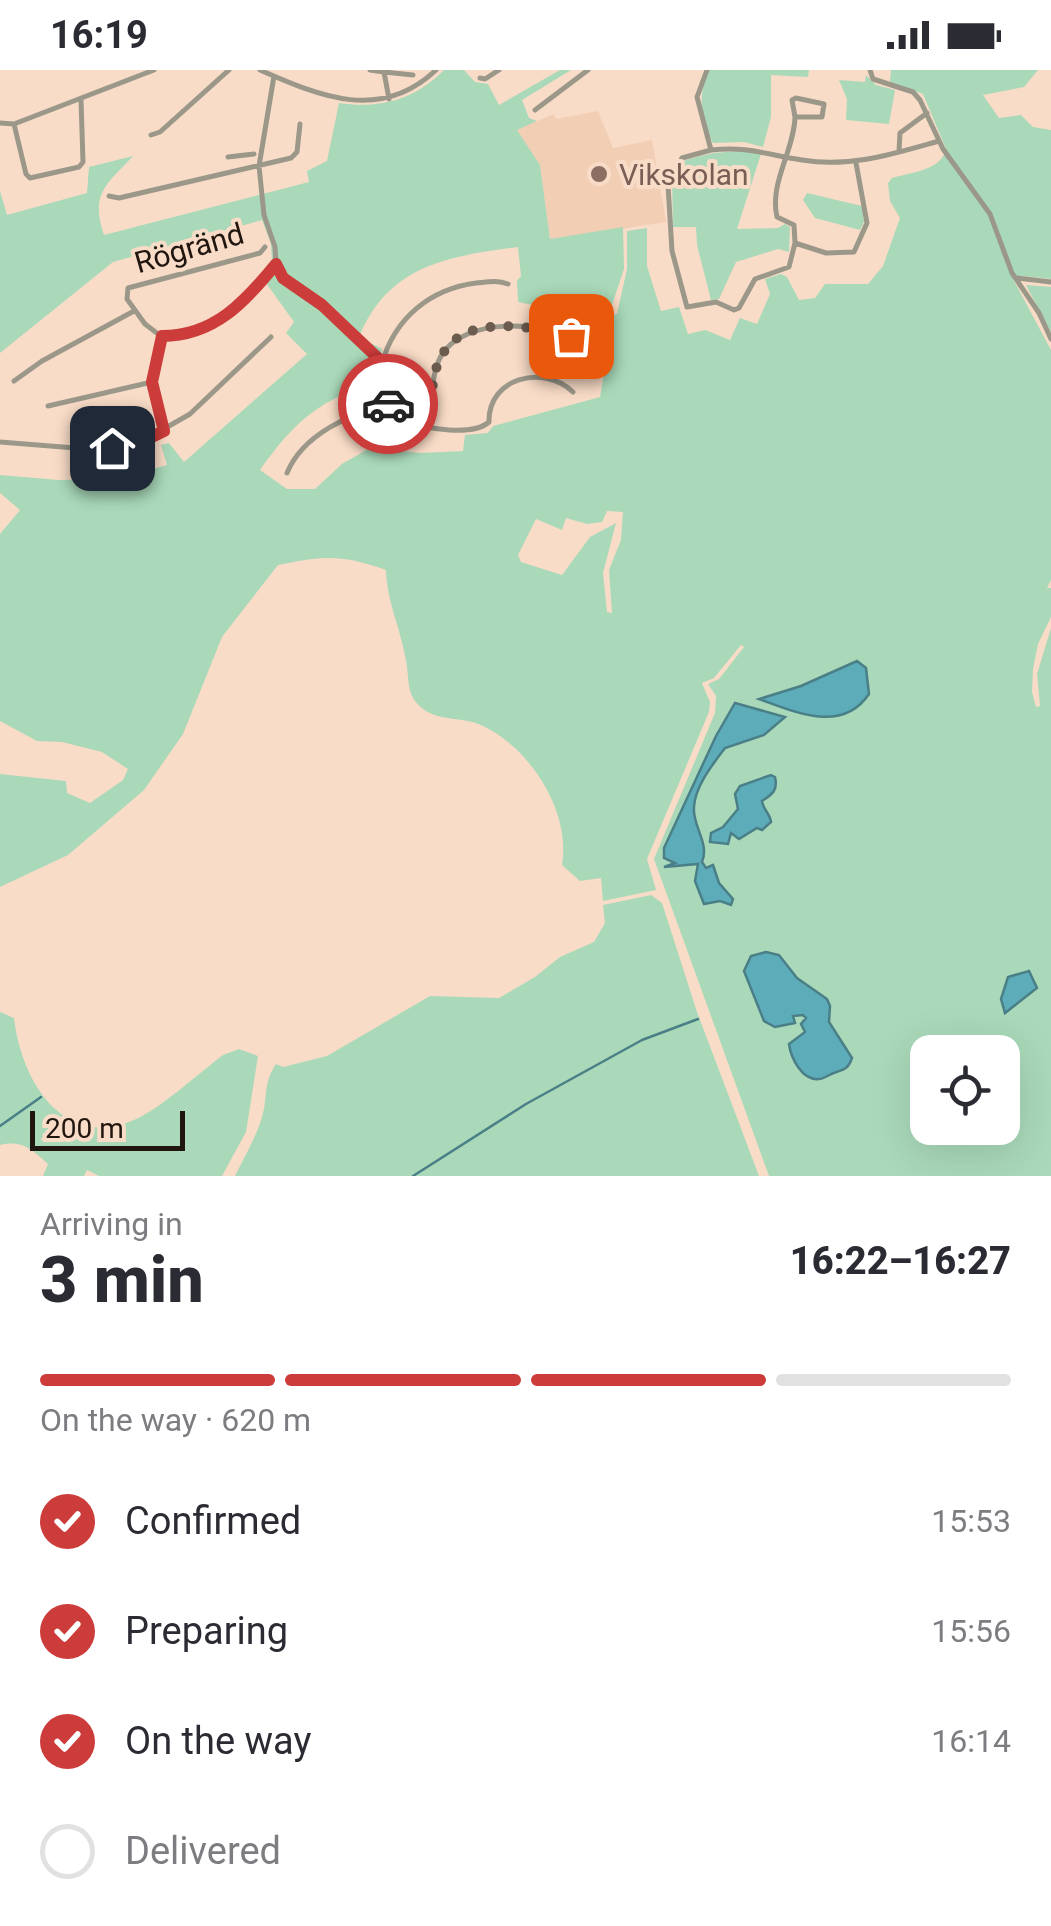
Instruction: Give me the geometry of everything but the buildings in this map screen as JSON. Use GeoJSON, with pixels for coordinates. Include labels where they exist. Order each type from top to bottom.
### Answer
{"type":"FeatureCollection","features":[{"type":"Feature","properties":{"kind":"street"},"geometry":{"type":"LineString","coordinates":[[0,123],[14,124],[154,70]]}},
{"type":"Feature","properties":{"kind":"street"},"geometry":{"type":"LineString","coordinates":[[151,135],[160,132],[229,70]]}},
{"type":"Feature","properties":{"kind":"street"},"geometry":{"type":"LineString","coordinates":[[260,70],[358,101],[389,99],[414,89],[436,70]]}},
{"type":"Feature","properties":{"kind":"street"},"geometry":{"type":"LineString","coordinates":[[370,70],[413,76]]}},
{"type":"Feature","properties":{"kind":"street"},"geometry":{"type":"LineString","coordinates":[[480,78],[499,70]]}},
{"type":"Feature","properties":{"kind":"street"},"geometry":{"type":"LineString","coordinates":[[535,110],[588,70]]}},
{"type":"Feature","properties":{"kind":"street"},"geometry":{"type":"LineString","coordinates":[[706,70],[698,97],[711,150]]}},
{"type":"Feature","properties":{"kind":"street"},"geometry":{"type":"LineString","coordinates":[[870,70],[873,79],[914,92],[939,142],[990,214],[1016,278],[1051,339]]}},
{"type":"Feature","properties":{"kind":"street"},"geometry":{"type":"LineString","coordinates":[[384,72],[389,99]]}},
{"type":"Feature","properties":{"kind":"street"},"geometry":{"type":"LineString","coordinates":[[274,76],[259,166],[264,215],[276,247],[276,264],[283,278],[322,305],[382,362]]}},
{"type":"Feature","properties":{"kind":"street"},"geometry":{"type":"LineString","coordinates":[[14,124],[30,178],[79,168],[83,162],[81,100]]}},
{"type":"Feature","properties":{"kind":"street"},"geometry":{"type":"LineString","coordinates":[[794,117],[822,118],[824,104],[792,100],[794,117],[787,156],[775,192],[777,217],[794,225],[789,267],[754,279],[739,308],[734,310],[716,302],[687,306],[672,251],[668,186],[682,158],[742,147],[787,156],[800,160],[856,163],[939,142]]}},
{"type":"Feature","properties":{"kind":"street"},"geometry":{"type":"LineString","coordinates":[[899,152],[900,133],[927,114]]}},
{"type":"Feature","properties":{"kind":"street"},"geometry":{"type":"LineString","coordinates":[[110,196],[119,198],[291,158],[297,152],[300,124]]}},
{"type":"Feature","properties":{"kind":"street"},"geometry":{"type":"LineString","coordinates":[[228,157],[254,154]]}},
{"type":"Feature","properties":{"kind":"street"},"geometry":{"type":"LineString","coordinates":[[794,243],[826,253],[854,252],[867,224],[856,163]]}},
{"type":"Feature","properties":{"kind":"street","name":"Rögränd"},"geometry":{"type":"LineString","coordinates":[[134,311],[126,293],[128,288],[260,253],[265,247]]}},
{"type":"Feature","properties":{"kind":"street"},"geometry":{"type":"LineString","coordinates":[[14,381],[134,311],[162,336],[200,332],[221,322],[276,264]]}},
{"type":"Feature","properties":{"kind":"street"},"geometry":{"type":"LineString","coordinates":[[1016,278],[1051,282]]}},
{"type":"Feature","properties":{"kind":"street"},"geometry":{"type":"LineString","coordinates":[[508,284],[498,280],[467,284],[418,306],[392,334],[382,362],[382,386],[388,404],[410,422],[459,429],[486,426],[492,399],[508,383],[532,378],[566,386],[573,392]]}},
{"type":"Feature","properties":{"kind":"street"},"geometry":{"type":"LineString","coordinates":[[429,427],[440,359],[454,341],[471,332],[530,326],[581,342]]}},
{"type":"Feature","properties":{"kind":"street"},"geometry":{"type":"LineString","coordinates":[[162,336],[152,382],[164,431]]}},
{"type":"Feature","properties":{"kind":"street"},"geometry":{"type":"LineString","coordinates":[[0,442],[100,450],[141,442],[190,414],[272,338]]}},
{"type":"Feature","properties":{"kind":"street"},"geometry":{"type":"LineString","coordinates":[[48,406],[152,382]]}},
{"type":"Feature","properties":{"kind":"street"},"geometry":{"type":"LineString","coordinates":[[287,473],[297,456],[324,431],[348,416],[388,404]]}},
{"type":"Feature","properties":{"kind":"shaded area","name":"Vikskolan"},"geometry":{"type":"Polygon","coordinates":[[[598,111],[613,148],[652,140],[666,222],[550,240],[540,165],[516,130],[554,114],[556,119],[598,111]]]}},
{"type":"Feature","properties":{"kind":"green space"},"geometry":{"type":"Polygon","coordinates":[[[444,70],[464,70],[475,82],[488,84],[499,105],[560,70],[571,70],[522,100],[529,118],[537,121],[517,130],[540,165],[550,239],[623,227],[624,269],[612,305],[614,315],[627,269],[627,231],[647,228],[647,266],[661,311],[679,307],[688,334],[705,330],[730,340],[740,318],[757,324],[770,294],[765,279],[781,274],[787,277],[799,300],[815,298],[825,284],[868,284],[883,266],[900,218],[890,201],[888,183],[892,178],[932,166],[946,149],[923,94],[890,82],[891,70],[1038,70],[1024,87],[983,95],[999,118],[1021,115],[1033,127],[1051,130],[1051,279],[1013,279],[1051,350],[1051,580],[1047,588],[1051,588],[1051,617],[1038,644],[1032,692],[1036,707],[1040,706],[1037,674],[1051,628],[1051,1176],[769,1176],[654,859],[715,713],[716,696],[708,684],[719,679],[744,647],[741,645],[714,678],[702,683],[710,702],[709,712],[647,859],[656,890],[603,901],[601,878],[580,881],[562,865],[563,845],[554,804],[544,784],[517,750],[483,726],[429,713],[413,698],[386,570],[332,558],[278,565],[222,637],[183,734],[144,790],[68,855],[0,887],[0,774],[66,781],[67,793],[90,803],[123,780],[128,769],[102,752],[62,742],[37,741],[0,721],[0,534],[20,510],[0,493],[0,475],[118,479],[167,465],[161,445],[169,443],[184,462],[307,354],[286,333],[294,322],[261,276],[272,263],[271,244],[262,220],[113,262],[0,353],[0,191],[7,215],[87,193],[89,167],[133,156],[103,191],[99,209],[104,235],[309,182],[307,171],[327,161],[339,103],[382,103],[421,89],[444,70]],[[518,247],[445,260],[404,279],[371,313],[359,337],[382,349],[376,382],[309,415],[260,470],[287,489],[315,489],[342,464],[370,448],[421,453],[463,451],[465,435],[488,433],[493,426],[600,397],[613,321],[518,302],[517,281],[521,276],[518,247]],[[607,511],[602,522],[587,524],[566,518],[562,530],[536,519],[518,555],[521,562],[562,575],[590,537],[616,523],[603,573],[607,612],[612,613],[609,570],[621,540],[623,512],[607,511]]]}},
{"type":"Feature","properties":{"kind":"green space"},"geometry":{"type":"Polygon","coordinates":[[[708,70],[809,70],[808,77],[771,75],[771,117],[763,147],[744,142],[713,143],[702,107],[708,70]]]}},
{"type":"Feature","properties":{"kind":"green space"},"geometry":{"type":"Polygon","coordinates":[[[866,75],[876,85],[895,90],[889,124],[846,120],[847,99],[839,80],[865,82],[866,75]]]}},
{"type":"Feature","properties":{"kind":"green space"},"geometry":{"type":"Polygon","coordinates":[[[740,151],[761,154],[737,229],[778,228],[785,224],[790,227],[789,252],[778,249],[736,262],[719,299],[711,300],[696,227],[673,227],[672,179],[685,160],[740,151]]]}},
{"type":"Feature","properties":{"kind":"green space"},"geometry":{"type":"Polygon","coordinates":[[[807,193],[862,206],[864,222],[860,230],[815,218],[803,200],[807,193]]]}},
{"type":"Feature","properties":{"kind":"green space"},"geometry":{"type":"Polygon","coordinates":[[[1026,285],[1051,287],[1051,333],[1026,285]]]}},
{"type":"Feature","properties":{"kind":"green space"},"geometry":{"type":"Polygon","coordinates":[[[651,895],[662,903],[697,1012],[759,1176],[235,1176],[259,1127],[268,1081],[276,1064],[283,1067],[327,1056],[430,996],[499,998],[560,957],[594,942],[605,923],[603,905],[651,895]]]}},
{"type":"Feature","properties":{"kind":"green space"},"geometry":{"type":"Polygon","coordinates":[[[0,1012],[14,1018],[26,1064],[50,1104],[86,1126],[108,1127],[144,1115],[223,1055],[239,1049],[258,1056],[246,1132],[222,1176],[99,1176],[87,1170],[84,1176],[43,1176],[48,1164],[31,1150],[15,1144],[0,1145],[0,1012]]]}},
{"type":"Feature","properties":{"kind":"water"},"geometry":{"type":"Polygon","coordinates":[[[857,661],[866,668],[869,694],[845,713],[832,717],[803,714],[759,699],[801,686],[857,661]]]}},
{"type":"Feature","properties":{"kind":"water"},"geometry":{"type":"Polygon","coordinates":[[[735,703],[785,717],[764,735],[725,748],[698,791],[694,814],[704,848],[702,862],[706,868],[713,865],[719,883],[733,899],[731,905],[720,901],[704,904],[695,881],[698,864],[664,867],[675,863],[664,858],[664,848],[735,703]]]}},
{"type":"Feature","properties":{"kind":"water"},"geometry":{"type":"Polygon","coordinates":[[[775,777],[775,788],[762,801],[771,822],[739,839],[731,833],[728,844],[710,842],[711,833],[723,827],[738,809],[735,794],[740,786],[775,777]]]}},
{"type":"Feature","properties":{"kind":"water"},"geometry":{"type":"Polygon","coordinates":[[[766,952],[779,955],[797,978],[827,999],[829,1022],[852,1058],[846,1068],[821,1079],[807,1076],[795,1062],[789,1044],[805,1032],[801,1024],[806,1018],[793,1016],[795,1023],[775,1027],[764,1021],[744,971],[751,956],[766,952]]]}},
{"type":"Feature","properties":{"kind":"water"},"geometry":{"type":"Polygon","coordinates":[[[1029,971],[1037,988],[1005,1013],[1001,999],[1008,977],[1029,971]]]}},
{"type":"Feature","properties":{"kind":"waterway"},"geometry":{"type":"LineString","coordinates":[[413,1176],[526,1104],[642,1040],[698,1019]]}},
{"type":"Feature","properties":{"kind":"waterway"},"geometry":{"type":"LineString","coordinates":[[0,1126],[41,1097]]}},
{"type":"Feature","properties":{"kind":"way so far"},"geometry":{"type":"LineString","coordinates":[[388,404],[410,422],[429,427],[440,359],[454,341],[471,332],[530,326],[571,336]]}},
{"type":"Feature","properties":{"kind":"place","name":"Vikskolan"},"geometry":{"type":"Point","coordinates":[599,174]}},
{"type":"Feature","properties":{"kind":"route"},"geometry":{"type":"LineString","coordinates":[[112,448],[141,442],[164,431],[152,382],[162,336],[200,332],[221,322],[276,264],[283,278],[322,305],[382,362],[382,386],[388,404]]}}]}
